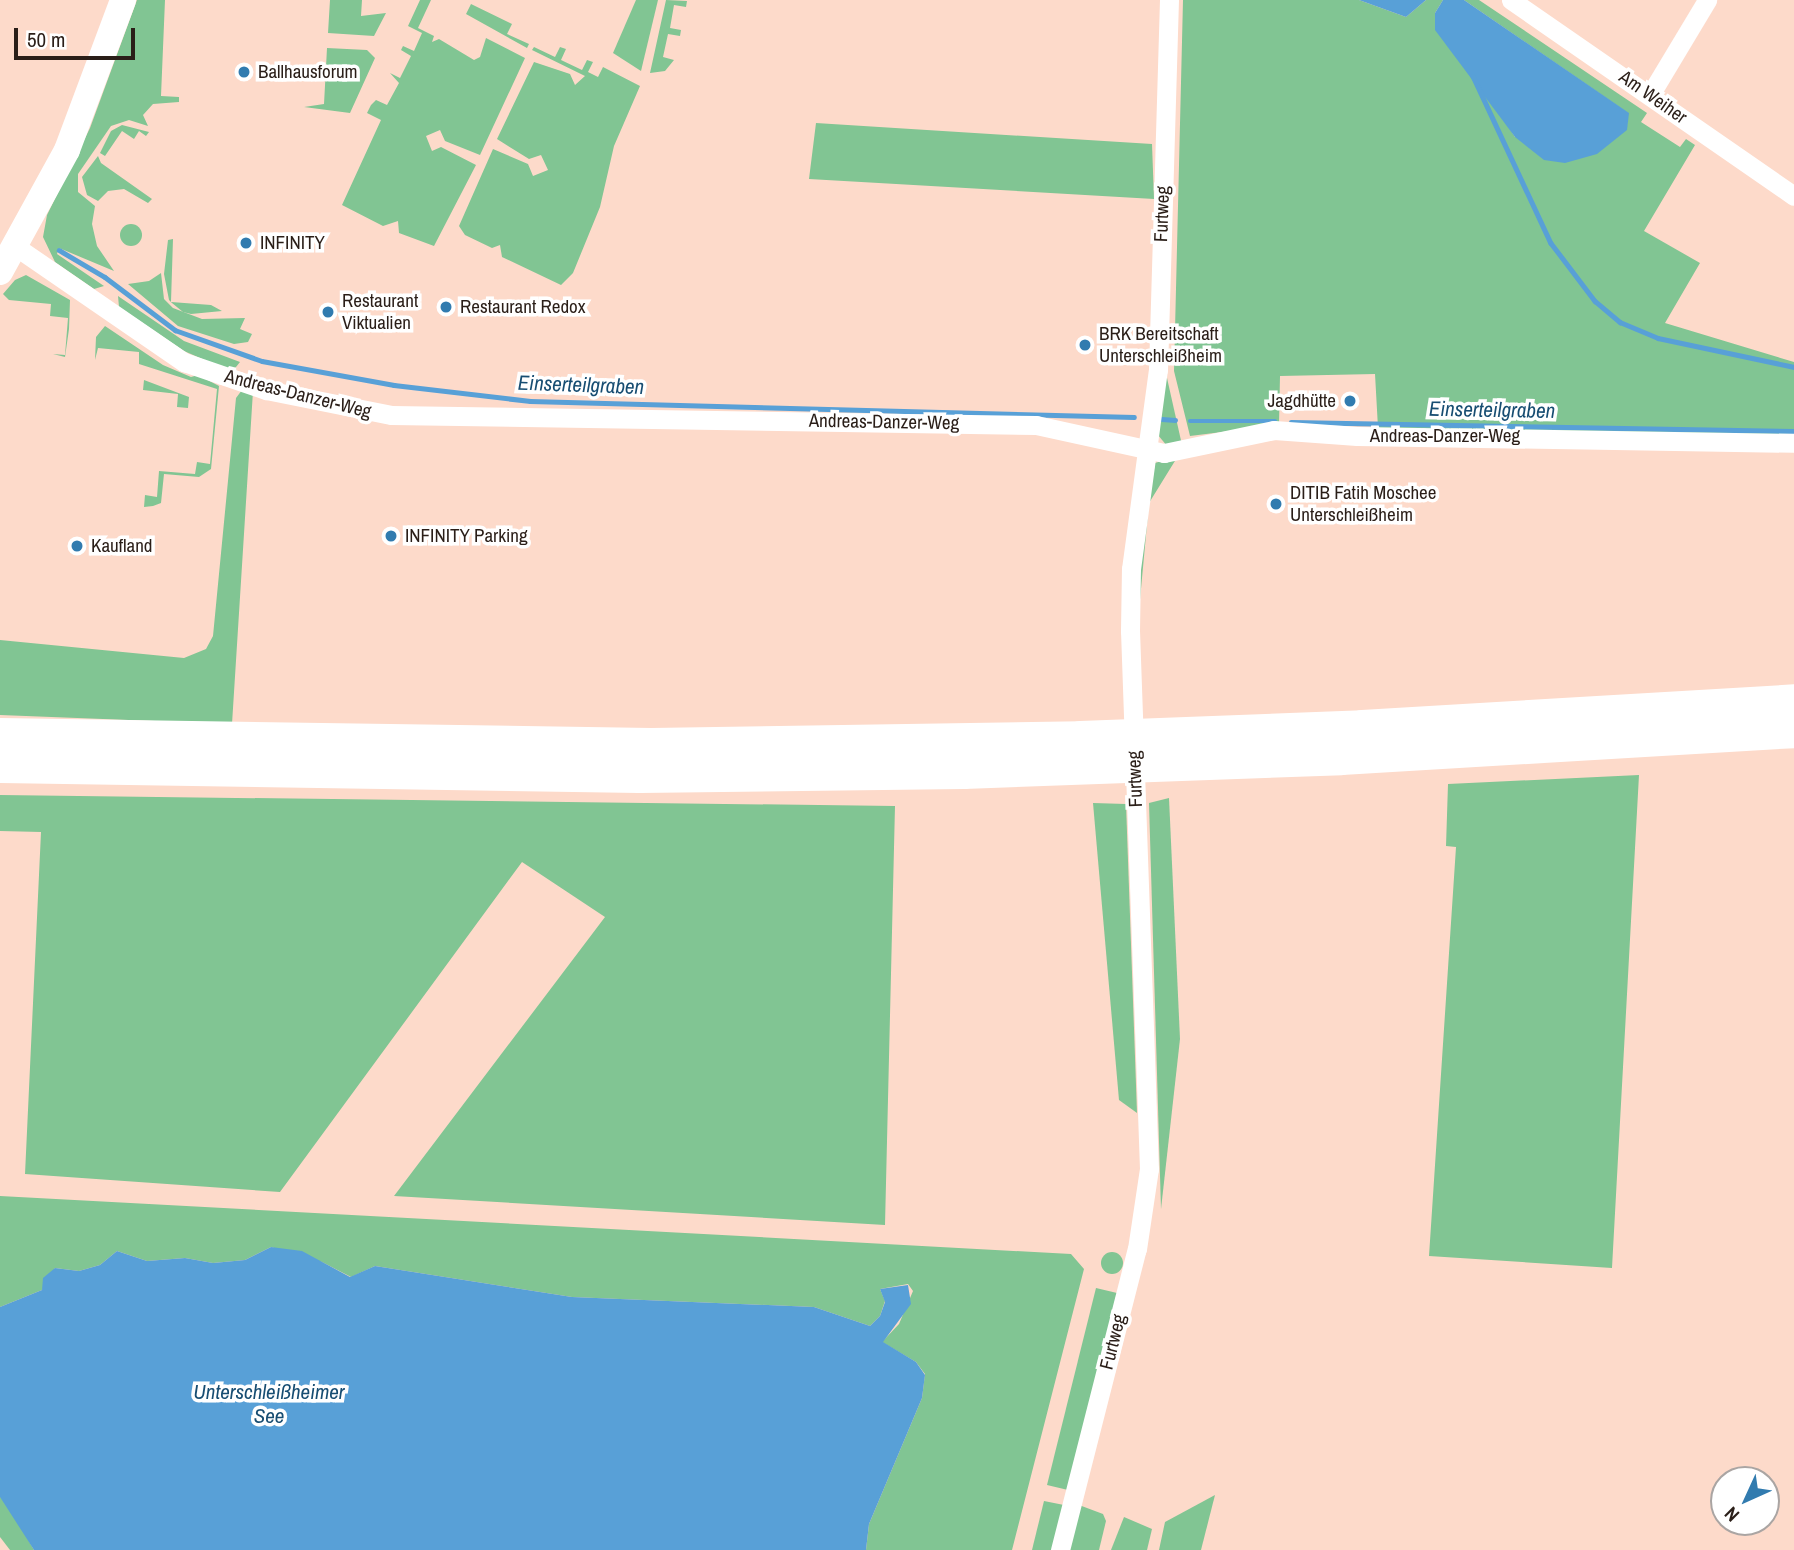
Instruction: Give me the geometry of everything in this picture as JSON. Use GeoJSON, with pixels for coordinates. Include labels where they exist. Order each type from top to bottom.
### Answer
{"type":"FeatureCollection","features":[{"type":"Feature","properties":{"kind":"highway"},"geometry":{"type":"LineString","coordinates":[[0,735],[637,745],[1066,738],[1362,727],[1794,701]]}},
{"type":"Feature","properties":{"kind":"highway"},"geometry":{"type":"LineString","coordinates":[[0,765],[597,775],[963,771],[1341,757],[1794,730]]}},
{"type":"Feature","properties":{"kind":"main road"},"geometry":{"type":"LineString","coordinates":[[0,272],[6,248],[66,150],[123,0]]}},
{"type":"Feature","properties":{"kind":"street","name":"Furtweg"},"geometry":{"type":"LineString","coordinates":[[1060,1550],[1137,1249],[1149,1169],[1132,695],[1132,569],[1158,370],[1168,0]]}},
{"type":"Feature","properties":{"kind":"street","name":"Am Weiher"},"geometry":{"type":"LineString","coordinates":[[1511,0],[1794,196]]}},
{"type":"Feature","properties":{"kind":"street"},"geometry":{"type":"LineString","coordinates":[[1650,95],[1707,0]]}},
{"type":"Feature","properties":{"kind":"street","name":"Andreas-Danzer-Weg"},"geometry":{"type":"LineString","coordinates":[[6,248],[184,362],[266,390],[348,410],[391,415],[1036,425],[1147,450],[1186,450],[1274,430],[1357,436],[1794,443]]}},
{"type":"Feature","properties":{"kind":"green space"},"geometry":{"type":"Polygon","coordinates":[[[137,0],[165,0],[161,96],[179,97],[179,102],[153,104],[143,115],[148,126],[129,120],[111,126],[78,174],[78,192],[95,206],[92,224],[97,246],[114,271],[59,248],[57,254],[104,286],[94,289],[55,262],[43,237],[47,215],[90,128],[137,0]]]}},
{"type":"Feature","properties":{"kind":"green space"},"geometry":{"type":"Polygon","coordinates":[[[330,0],[362,0],[361,16],[386,13],[374,36],[328,33],[330,0]]]}},
{"type":"Feature","properties":{"kind":"green space"},"geometry":{"type":"Polygon","coordinates":[[[420,0],[431,0],[418,28],[434,36],[432,42],[439,39],[474,60],[480,57],[486,38],[525,58],[480,155],[445,141],[440,130],[426,136],[432,151],[441,147],[476,165],[434,246],[399,233],[398,221],[383,226],[342,205],[381,120],[367,113],[376,100],[387,105],[399,83],[390,73],[400,78],[411,56],[401,50],[403,46],[414,51],[422,33],[408,26],[420,0]]]}},
{"type":"Feature","properties":{"kind":"green space"},"geometry":{"type":"Polygon","coordinates":[[[636,0],[658,0],[641,71],[613,53],[636,0]]]}},
{"type":"Feature","properties":{"kind":"green space"},"geometry":{"type":"Polygon","coordinates":[[[666,0],[687,1],[686,7],[674,5],[670,28],[681,30],[680,36],[668,34],[663,57],[674,60],[665,71],[650,73],[666,0]]]}},
{"type":"Feature","properties":{"kind":"green space"},"geometry":{"type":"Polygon","coordinates":[[[1183,0],[1359,0],[1406,17],[1426,0],[1443,0],[1435,13],[1515,137],[1628,113],[1464,0],[1479,0],[1647,113],[1641,122],[1680,147],[1686,139],[1695,145],[1644,231],[1700,263],[1665,323],[1794,362],[1794,436],[1378,428],[1375,374],[1280,376],[1279,425],[1190,436],[1174,371],[1183,0]]]}},
{"type":"Feature","properties":{"kind":"green space"},"geometry":{"type":"Polygon","coordinates":[[[471,4],[512,24],[507,34],[529,44],[527,48],[466,14],[471,4]]]}},
{"type":"Feature","properties":{"kind":"green space"},"geometry":{"type":"Polygon","coordinates":[[[534,47],[555,57],[560,47],[566,49],[561,60],[582,70],[587,60],[593,62],[588,72],[598,77],[603,67],[640,86],[614,146],[600,207],[573,273],[561,285],[502,257],[500,245],[492,248],[465,235],[459,226],[493,149],[528,164],[533,176],[548,170],[541,155],[529,159],[497,139],[534,62],[570,74],[575,85],[585,76],[532,50],[534,47]]]}},
{"type":"Feature","properties":{"kind":"green space"},"geometry":{"type":"Polygon","coordinates":[[[327,48],[367,50],[375,58],[350,113],[304,107],[324,104],[327,48]]]}},
{"type":"Feature","properties":{"kind":"green space"},"geometry":{"type":"Polygon","coordinates":[[[816,123],[1152,144],[1154,199],[809,179],[816,123]]]}},
{"type":"Feature","properties":{"kind":"green space"},"geometry":{"type":"Polygon","coordinates":[[[122,125],[149,132],[146,136],[139,131],[134,139],[122,131],[105,156],[100,153],[111,131],[122,125]]]}},
{"type":"Feature","properties":{"kind":"green space"},"geometry":{"type":"Polygon","coordinates":[[[98,156],[101,163],[152,199],[148,203],[124,189],[108,191],[98,201],[87,195],[82,177],[98,156]]]}},
{"type":"Feature","properties":{"kind":"green space"},"geometry":{"type":"Polygon","coordinates":[[[131,224],[139,227],[142,235],[139,243],[131,246],[123,243],[120,235],[123,227],[131,224]]]}},
{"type":"Feature","properties":{"kind":"green space"},"geometry":{"type":"Polygon","coordinates":[[[173,239],[171,302],[164,274],[168,240],[173,239]]]}},
{"type":"Feature","properties":{"kind":"green space"},"geometry":{"type":"Polygon","coordinates":[[[161,273],[164,299],[173,308],[202,319],[245,318],[240,329],[252,334],[248,342],[234,344],[178,326],[128,284],[149,281],[161,273]]]}},
{"type":"Feature","properties":{"kind":"green space"},"geometry":{"type":"Polygon","coordinates":[[[26,275],[70,300],[65,357],[53,354],[65,355],[68,318],[50,316],[51,304],[9,300],[3,294],[15,280],[26,275]]]}},
{"type":"Feature","properties":{"kind":"green space"},"geometry":{"type":"Polygon","coordinates":[[[118,296],[184,341],[240,362],[232,372],[184,351],[119,307],[118,296]]]}},
{"type":"Feature","properties":{"kind":"green space"},"geometry":{"type":"Polygon","coordinates":[[[171,302],[211,305],[222,311],[191,314],[183,312],[171,302]]]}},
{"type":"Feature","properties":{"kind":"green space"},"geometry":{"type":"Polygon","coordinates":[[[105,326],[163,365],[191,377],[198,375],[219,386],[211,469],[199,477],[164,474],[161,503],[153,506],[144,507],[145,495],[157,497],[159,471],[195,474],[197,462],[210,464],[217,389],[139,364],[139,352],[98,348],[95,360],[96,337],[105,326]]]}},
{"type":"Feature","properties":{"kind":"green space"},"geometry":{"type":"Polygon","coordinates":[[[1165,378],[1182,445],[1167,446],[1158,435],[1165,378]]]}},
{"type":"Feature","properties":{"kind":"green space"},"geometry":{"type":"Polygon","coordinates":[[[144,380],[189,397],[188,408],[177,407],[178,394],[143,390],[144,380]]]}},
{"type":"Feature","properties":{"kind":"green space"},"geometry":{"type":"Polygon","coordinates":[[[242,390],[253,391],[232,724],[0,715],[0,640],[184,658],[206,649],[213,636],[236,398],[242,390]]]}},
{"type":"Feature","properties":{"kind":"green space"},"geometry":{"type":"Polygon","coordinates":[[[1178,456],[1149,503],[1138,621],[1141,556],[1155,463],[1178,456]]]}},
{"type":"Feature","properties":{"kind":"green space"},"geometry":{"type":"Polygon","coordinates":[[[1639,775],[1612,1268],[1429,1256],[1456,847],[1446,846],[1448,784],[1639,775]]]}},
{"type":"Feature","properties":{"kind":"green space"},"geometry":{"type":"Polygon","coordinates":[[[0,795],[895,806],[885,1225],[394,1196],[605,917],[522,862],[280,1192],[25,1174],[41,832],[0,831],[0,795]]]}},
{"type":"Feature","properties":{"kind":"green space"},"geometry":{"type":"Polygon","coordinates":[[[1169,798],[1180,1039],[1161,1209],[1149,803],[1169,798]]]}},
{"type":"Feature","properties":{"kind":"green space"},"geometry":{"type":"Polygon","coordinates":[[[1093,803],[1126,804],[1137,1113],[1119,1100],[1093,803]]]}},
{"type":"Feature","properties":{"kind":"green space"},"geometry":{"type":"Polygon","coordinates":[[[0,1196],[1071,1254],[1084,1269],[1012,1550],[866,1550],[869,1524],[922,1398],[925,1374],[916,1362],[882,1342],[899,1324],[913,1291],[908,1284],[880,1289],[885,1301],[880,1316],[870,1326],[814,1307],[572,1297],[375,1266],[351,1277],[322,1262],[271,1247],[245,1260],[213,1263],[185,1258],[147,1261],[117,1251],[100,1265],[79,1271],[55,1268],[42,1290],[0,1307],[0,1196]]]}},
{"type":"Feature","properties":{"kind":"green space"},"geometry":{"type":"Polygon","coordinates":[[[1112,1252],[1120,1255],[1123,1263],[1120,1271],[1112,1274],[1104,1271],[1101,1263],[1104,1255],[1112,1252]]]}},
{"type":"Feature","properties":{"kind":"green space"},"geometry":{"type":"Polygon","coordinates":[[[1096,1288],[1117,1293],[1068,1490],[1047,1485],[1096,1288]]]}},
{"type":"Feature","properties":{"kind":"green space"},"geometry":{"type":"Polygon","coordinates":[[[1215,1495],[1201,1550],[1159,1550],[1165,1522],[1215,1495]]]}},
{"type":"Feature","properties":{"kind":"green space"},"geometry":{"type":"Polygon","coordinates":[[[0,1496],[34,1550],[10,1550],[0,1537],[0,1496]]]}},
{"type":"Feature","properties":{"kind":"green space"},"geometry":{"type":"Polygon","coordinates":[[[1044,1501],[1064,1505],[1053,1550],[1032,1550],[1044,1501]]]}},
{"type":"Feature","properties":{"kind":"green space"},"geometry":{"type":"Polygon","coordinates":[[[1079,1505],[1103,1514],[1106,1521],[1099,1550],[1067,1550],[1079,1505]]]}},
{"type":"Feature","properties":{"kind":"green space"},"geometry":{"type":"Polygon","coordinates":[[[1124,1517],[1152,1529],[1147,1550],[1111,1550],[1124,1517]]]}},
{"type":"Feature","properties":{"kind":"water"},"geometry":{"type":"Polygon","coordinates":[[[1359,0],[1426,0],[1406,17],[1359,0]]]}},
{"type":"Feature","properties":{"kind":"water"},"geometry":{"type":"Polygon","coordinates":[[[1443,0],[1464,0],[1629,113],[1627,130],[1597,154],[1565,163],[1544,160],[1515,137],[1435,30],[1435,13],[1443,0]]]}},
{"type":"Feature","properties":{"kind":"water","name":"Unterschleißheimer See"},"geometry":{"type":"Polygon","coordinates":[[[271,1247],[302,1251],[350,1277],[375,1266],[572,1297],[814,1307],[870,1326],[880,1316],[885,1302],[880,1289],[908,1285],[911,1304],[883,1342],[916,1362],[925,1375],[922,1398],[869,1524],[866,1550],[34,1550],[0,1497],[0,1307],[42,1290],[43,1278],[55,1268],[79,1271],[100,1265],[117,1251],[147,1261],[185,1258],[213,1263],[245,1260],[271,1247]]]}},
{"type":"Feature","properties":{"kind":"waterway"},"geometry":{"type":"LineString","coordinates":[[1473,76],[1551,243],[1595,301],[1620,322],[1658,338],[1794,367]]}},
{"type":"Feature","properties":{"kind":"waterway","name":"Einserteilgraben"},"geometry":{"type":"LineString","coordinates":[[59,250],[105,277],[175,330],[262,361],[394,385],[530,401],[1134,417]]}},
{"type":"Feature","properties":{"kind":"waterway"},"geometry":{"type":"LineString","coordinates":[[1162,419],[1175,420]]}},
{"type":"Feature","properties":{"kind":"waterway","name":"Einserteilgraben"},"geometry":{"type":"LineString","coordinates":[[1190,421],[1275,421]]}},
{"type":"Feature","properties":{"kind":"waterway","name":"Einserteilgraben"},"geometry":{"type":"LineString","coordinates":[[1291,422],[1794,431]]}},
{"type":"Feature","properties":{"kind":"place","name":"Ballhausforum"},"geometry":{"type":"Point","coordinates":[244,72]}},
{"type":"Feature","properties":{"kind":"place","name":"INFINITY"},"geometry":{"type":"Point","coordinates":[246,243]}},
{"type":"Feature","properties":{"kind":"place","name":"Restaurant Redox"},"geometry":{"type":"Point","coordinates":[446,307]}},
{"type":"Feature","properties":{"kind":"place","name":"Restaurant Viktualien"},"geometry":{"type":"Point","coordinates":[328,312]}},
{"type":"Feature","properties":{"kind":"place","name":"BRK Bereitschaft Unterschleißheim"},"geometry":{"type":"Point","coordinates":[1085,345]}},
{"type":"Feature","properties":{"kind":"place","name":"Jagdhütte"},"geometry":{"type":"Point","coordinates":[1350,401]}},
{"type":"Feature","properties":{"kind":"place","name":"DITIB Fatih Moschee Unterschleißheim"},"geometry":{"type":"Point","coordinates":[1276,504]}},
{"type":"Feature","properties":{"kind":"place","name":"INFINITY Parking"},"geometry":{"type":"Point","coordinates":[391,536]}},
{"type":"Feature","properties":{"kind":"place","name":"Kaufland"},"geometry":{"type":"Point","coordinates":[77,546]}}]}
